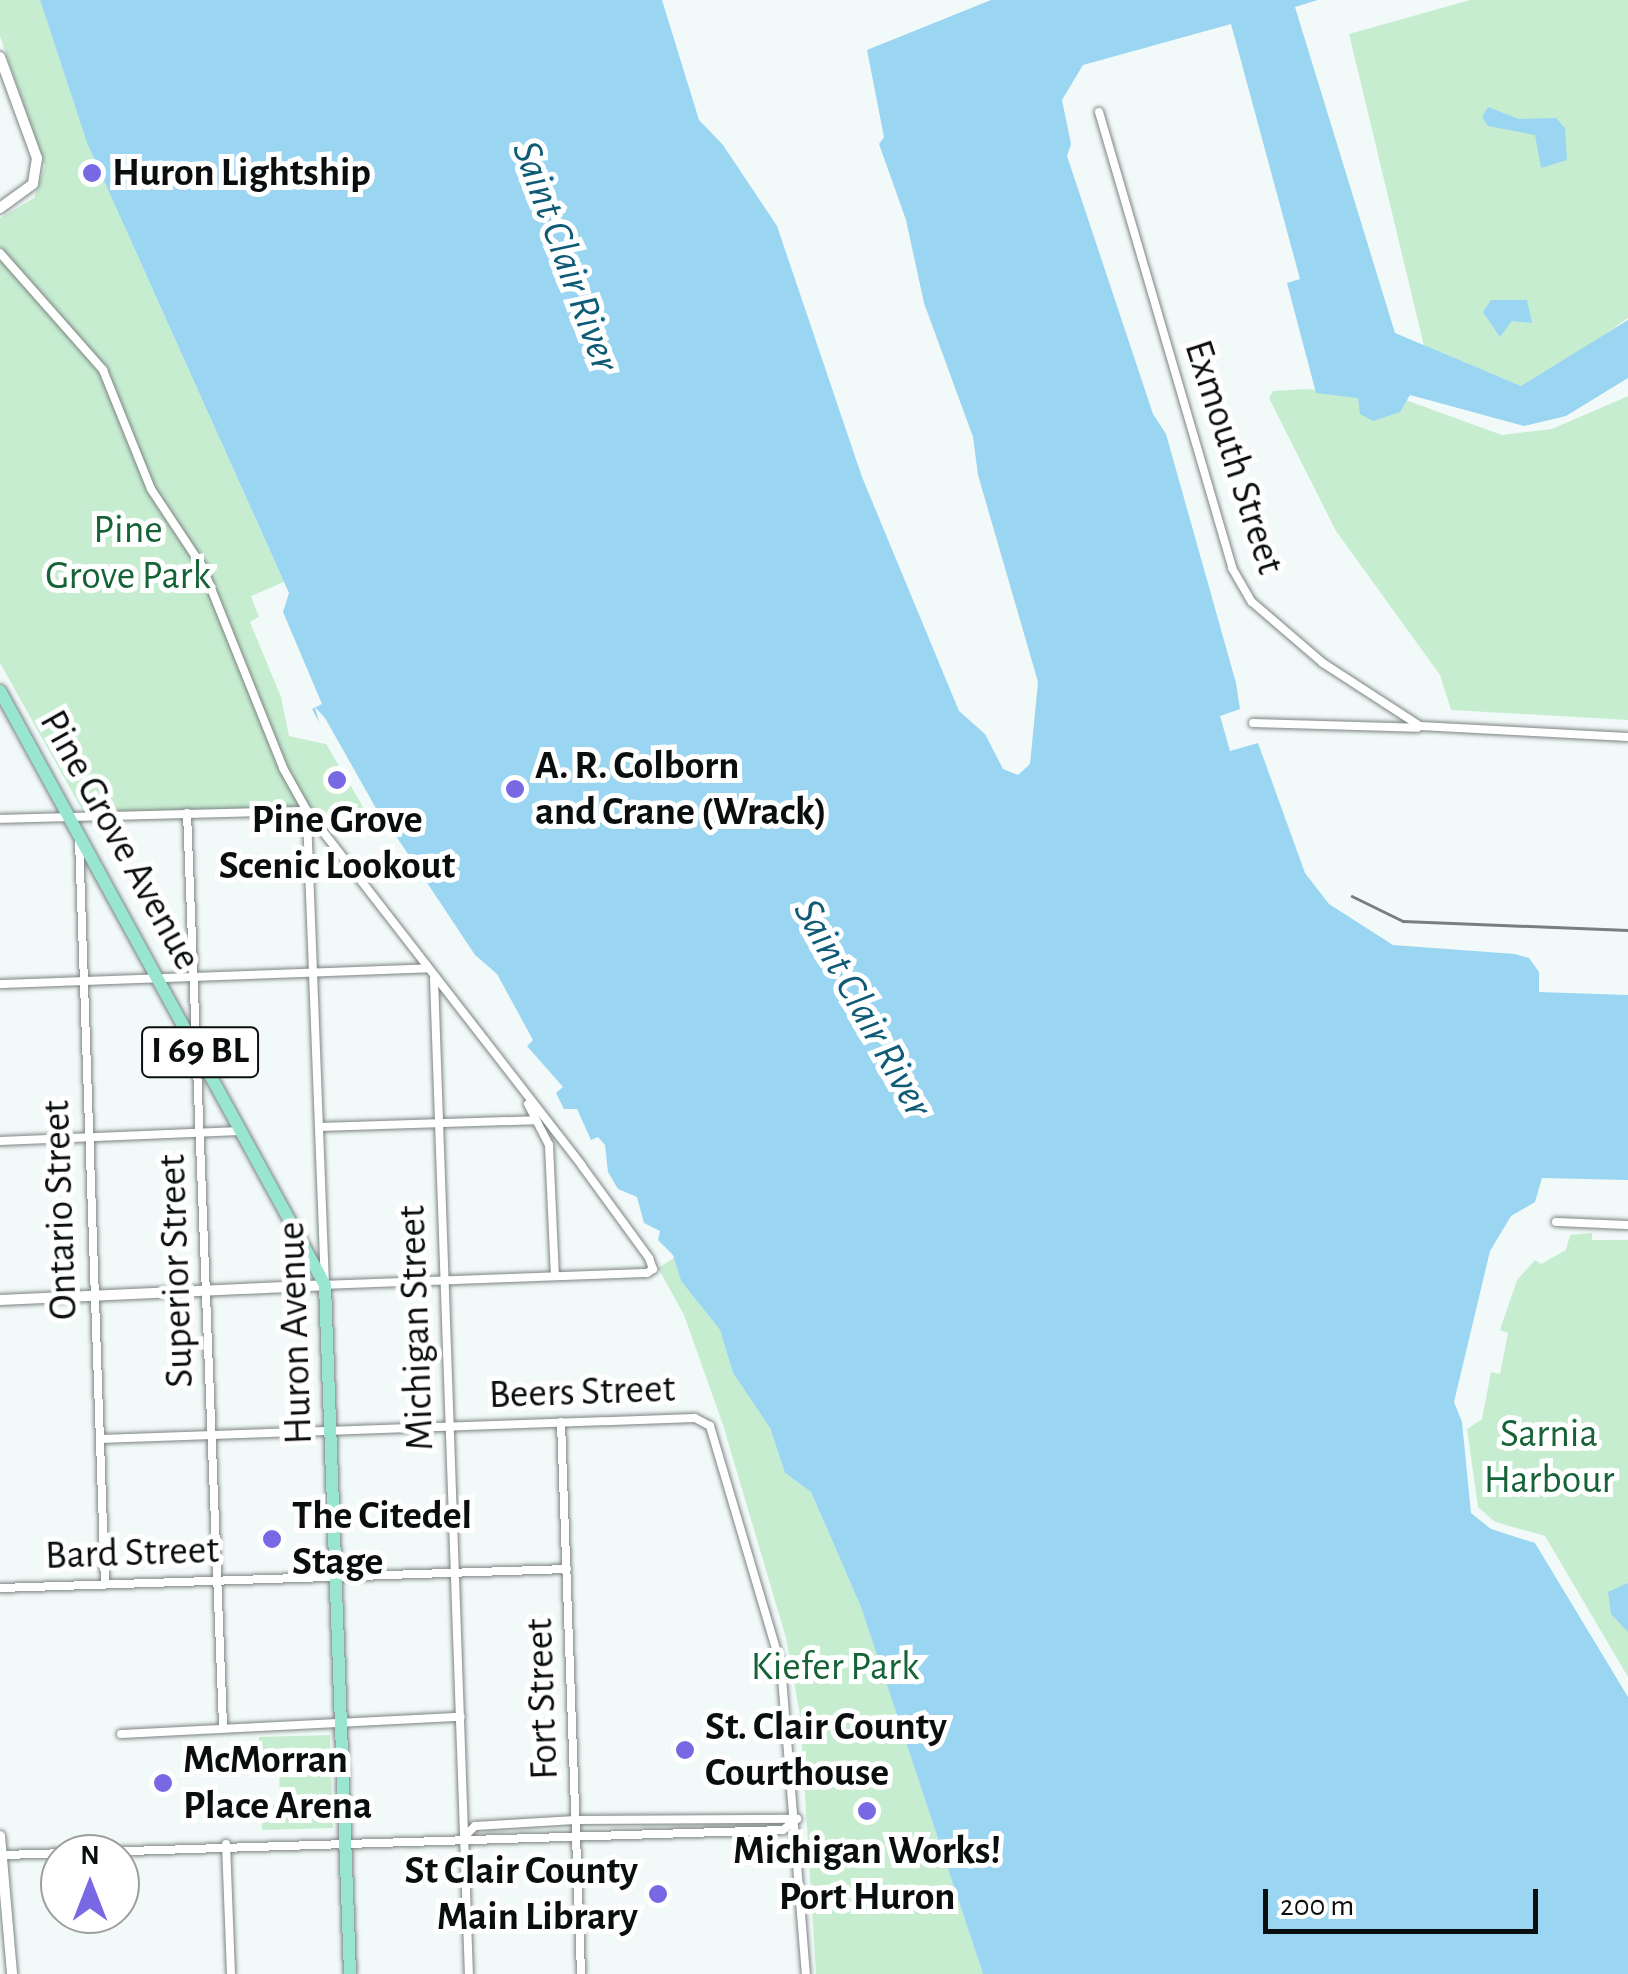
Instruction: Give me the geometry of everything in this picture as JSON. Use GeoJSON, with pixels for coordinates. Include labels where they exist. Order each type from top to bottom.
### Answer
{"type":"FeatureCollection","features":[{"type":"Feature","properties":{"kind":"main road","name":"Pine Grove Avenue"},"geometry":{"type":"LineString","coordinates":[[0,691],[245,1131],[325,1285]]}},
{"type":"Feature","properties":{"kind":"main road","name":"Huron Avenue"},"geometry":{"type":"LineString","coordinates":[[325,1285],[350,1974]]}},
{"type":"Feature","properties":{"kind":"street"},"geometry":{"type":"LineString","coordinates":[[0,58],[34,144],[36,173],[29,188],[0,208]]}},
{"type":"Feature","properties":{"kind":"street","name":"Exmouth Street"},"geometry":{"type":"LineString","coordinates":[[1099,112],[1236,578],[1252,602],[1323,663],[1404,719],[1436,729]]}},
{"type":"Feature","properties":{"kind":"street"},"geometry":{"type":"LineString","coordinates":[[0,252],[92,354],[116,394],[151,488],[190,546],[308,811],[653,1269],[647,1273],[0,1300]]}},
{"type":"Feature","properties":{"kind":"street","name":"Exmouth Street"},"geometry":{"type":"LineString","coordinates":[[1252,723],[1628,736]]}},
{"type":"Feature","properties":{"kind":"street"},"geometry":{"type":"LineString","coordinates":[[0,819],[75,827],[187,813],[308,811]]}},
{"type":"Feature","properties":{"kind":"street","name":"Huron Avenue"},"geometry":{"type":"LineString","coordinates":[[308,811],[325,1285]]}},
{"type":"Feature","properties":{"kind":"street","name":"Superior Street"},"geometry":{"type":"LineString","coordinates":[[187,813],[222,1727]]}},
{"type":"Feature","properties":{"kind":"street","name":"Ontario Street"},"geometry":{"type":"LineString","coordinates":[[75,827],[105,1585]]}},
{"type":"Feature","properties":{"kind":"street"},"geometry":{"type":"LineString","coordinates":[[0,984],[426,968]]}},
{"type":"Feature","properties":{"kind":"street","name":"Michigan Street"},"geometry":{"type":"LineString","coordinates":[[434,979],[469,1974]]}},
{"type":"Feature","properties":{"kind":"street"},"geometry":{"type":"LineString","coordinates":[[524,1095],[549,1145],[555,1275]]}},
{"type":"Feature","properties":{"kind":"street"},"geometry":{"type":"LineString","coordinates":[[319,1128],[536,1120]]}},
{"type":"Feature","properties":{"kind":"street"},"geometry":{"type":"LineString","coordinates":[[0,1141],[245,1131]]}},
{"type":"Feature","properties":{"kind":"street"},"geometry":{"type":"LineString","coordinates":[[1556,1222],[1628,1225]]}},
{"type":"Feature","properties":{"kind":"street","name":"Beers Street"},"geometry":{"type":"LineString","coordinates":[[100,1439],[561,1422],[705,1422],[716,1435],[774,1632],[790,1718],[797,1819]]}},
{"type":"Feature","properties":{"kind":"street","name":"Fort Street"},"geometry":{"type":"LineString","coordinates":[[561,1422],[581,1974]]}},
{"type":"Feature","properties":{"kind":"street","name":"Bard Street"},"geometry":{"type":"LineString","coordinates":[[0,1588],[567,1568]]}},
{"type":"Feature","properties":{"kind":"street"},"geometry":{"type":"LineString","coordinates":[[122,1734],[461,1717]]}},
{"type":"Feature","properties":{"kind":"street"},"geometry":{"type":"LineString","coordinates":[[465,1836],[476,1826],[575,1820],[797,1819]]}},
{"type":"Feature","properties":{"kind":"street"},"geometry":{"type":"LineString","coordinates":[[4,1855],[465,1836],[476,1842],[783,1830],[797,1819]]}},
{"type":"Feature","properties":{"kind":"street"},"geometry":{"type":"LineString","coordinates":[[797,1819],[806,1974]]}},
{"type":"Feature","properties":{"kind":"street"},"geometry":{"type":"LineString","coordinates":[[0,1836],[12,1974]]}},
{"type":"Feature","properties":{"kind":"street"},"geometry":{"type":"LineString","coordinates":[[226,1844],[231,1974]]}},
{"type":"Feature","properties":{"kind":"green space","name":"Pine Grove Park"},"geometry":{"type":"Polygon","coordinates":[[[0,0],[40,0],[87,143],[284,582],[251,596],[259,617],[250,622],[281,697],[289,736],[330,745],[378,826],[329,831],[311,807],[84,813],[0,663],[0,218],[34,198],[45,166],[0,36],[0,0]]]}},
{"type":"Feature","properties":{"kind":"green space"},"geometry":{"type":"Polygon","coordinates":[[[1470,0],[1628,0],[1628,318],[1544,378],[1521,386],[1424,346],[1349,34],[1470,0]]]}},
{"type":"Feature","properties":{"kind":"green space"},"geometry":{"type":"Polygon","coordinates":[[[1305,389],[1392,395],[1502,435],[1552,429],[1628,396],[1628,720],[1451,710],[1440,675],[1336,531],[1269,398],[1273,391],[1305,389]]]}},
{"type":"Feature","properties":{"kind":"green space","name":"Sarnia Harbour"},"geometry":{"type":"Polygon","coordinates":[[[1592,1233],[1592,1240],[1628,1240],[1628,1677],[1545,1536],[1495,1522],[1478,1507],[1467,1429],[1482,1419],[1491,1372],[1500,1374],[1508,1333],[1500,1330],[1517,1280],[1535,1260],[1541,1264],[1566,1250],[1570,1235],[1592,1233]]]}},
{"type":"Feature","properties":{"kind":"green space","name":"Kiefer Park"},"geometry":{"type":"Polygon","coordinates":[[[674,1258],[681,1281],[720,1330],[733,1373],[770,1428],[785,1473],[811,1492],[861,1607],[983,1974],[816,1974],[800,1715],[786,1638],[723,1425],[684,1315],[658,1268],[674,1258]]]}},
{"type":"Feature","properties":{"kind":"green space"},"geometry":{"type":"Polygon","coordinates":[[[330,1735],[333,1828],[262,1830],[261,1805],[280,1804],[279,1762],[259,1762],[259,1737],[330,1735]]]}},
{"type":"Feature","properties":{"kind":"water","name":"Saint Clair River"},"geometry":{"type":"Polygon","coordinates":[[[40,0],[662,0],[699,120],[723,145],[777,226],[862,477],[959,711],[985,734],[1003,769],[1018,775],[1030,764],[1038,682],[978,475],[973,437],[924,303],[906,220],[879,144],[884,137],[867,50],[991,0],[1318,0],[1295,7],[1395,333],[1521,386],[1628,320],[1628,378],[1566,416],[1524,426],[1410,395],[1400,412],[1373,421],[1360,414],[1358,398],[1316,393],[1287,283],[1300,279],[1231,24],[1083,65],[1062,100],[1071,144],[1067,156],[1153,414],[1166,434],[1236,683],[1240,709],[1220,716],[1230,751],[1258,743],[1305,873],[1329,904],[1393,945],[1515,954],[1529,958],[1539,972],[1539,992],[1628,995],[1628,1180],[1542,1178],[1535,1202],[1511,1216],[1490,1251],[1454,1402],[1462,1422],[1471,1513],[1491,1529],[1535,1543],[1628,1697],[1628,1974],[983,1974],[861,1607],[811,1492],[785,1473],[770,1428],[733,1373],[720,1330],[681,1281],[673,1255],[658,1240],[660,1231],[644,1223],[637,1197],[618,1189],[608,1172],[605,1145],[598,1137],[591,1140],[577,1109],[564,1109],[556,1093],[563,1087],[527,1046],[533,1040],[497,974],[475,955],[390,827],[378,826],[367,811],[312,709],[322,704],[283,612],[289,593],[87,143],[40,0]]]}},
{"type":"Feature","properties":{"kind":"water"},"geometry":{"type":"Polygon","coordinates":[[[1488,107],[1519,119],[1556,118],[1565,128],[1567,160],[1541,168],[1535,135],[1488,126],[1482,117],[1488,107]]]}},
{"type":"Feature","properties":{"kind":"water"},"geometry":{"type":"Polygon","coordinates":[[[1491,300],[1527,300],[1532,323],[1512,321],[1500,337],[1483,312],[1491,300]]]}},
{"type":"Feature","properties":{"kind":"water"},"geometry":{"type":"Polygon","coordinates":[[[1628,1583],[1628,1632],[1611,1614],[1608,1592],[1628,1583]]]}},
{"type":"Feature","properties":{"kind":"pier"},"geometry":{"type":"Polygon","coordinates":[[[315,707],[386,826],[366,812],[324,740],[315,707]]]}},
{"type":"Feature","properties":{"kind":"railway"},"geometry":{"type":"LineString","coordinates":[[1352,896],[1403,921],[1628,930]]}},
{"type":"Feature","properties":{"kind":"place","name":"Huron Lightship"},"geometry":{"type":"Point","coordinates":[92,173]}},
{"type":"Feature","properties":{"kind":"place","name":"Pine Grove Scenic Lookout"},"geometry":{"type":"Point","coordinates":[337,780]}},
{"type":"Feature","properties":{"kind":"place","name":"A. R. Colborn and Crane (Wrack)"},"geometry":{"type":"Point","coordinates":[515,789]}},
{"type":"Feature","properties":{"kind":"place","name":"The Citedel Stage"},"geometry":{"type":"Point","coordinates":[272,1539]}},
{"type":"Feature","properties":{"kind":"place","name":"St. Clair County Courthouse"},"geometry":{"type":"Point","coordinates":[685,1750]}},
{"type":"Feature","properties":{"kind":"place","name":"McMorran Place Arena"},"geometry":{"type":"Point","coordinates":[163,1783]}},
{"type":"Feature","properties":{"kind":"place","name":"Michigan Works! Port Huron"},"geometry":{"type":"Point","coordinates":[867,1811]}},
{"type":"Feature","properties":{"kind":"place","name":"St Clair County Main Library"},"geometry":{"type":"Point","coordinates":[658,1894]}}]}
